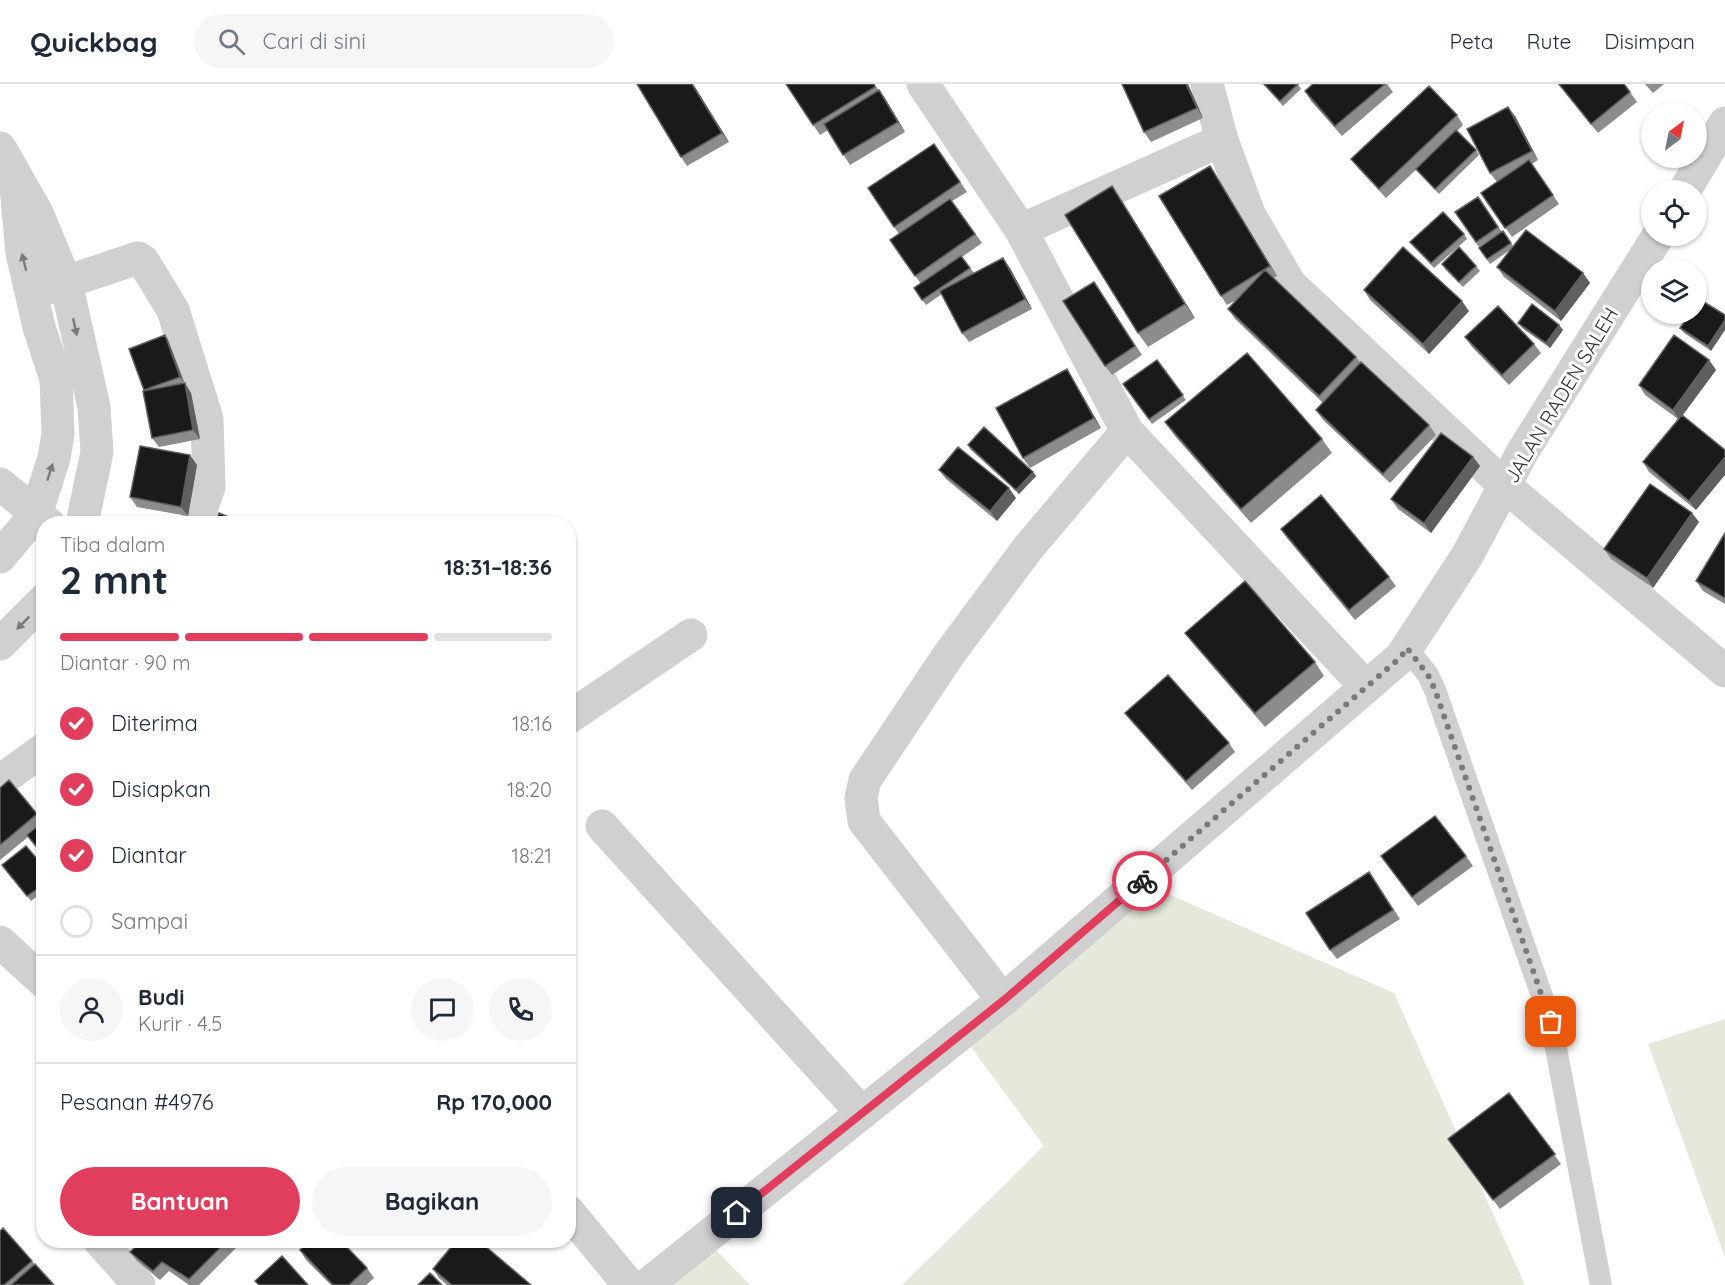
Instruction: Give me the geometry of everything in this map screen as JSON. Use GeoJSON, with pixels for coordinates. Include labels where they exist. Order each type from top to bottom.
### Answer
{"type":"FeatureCollection","features":[{"type":"Feature","properties":{"kind":"street"},"geometry":{"type":"LineString","coordinates":[[923,84],[1021,230],[1127,431],[1366,687]]}},
{"type":"Feature","properties":{"kind":"street"},"geometry":{"type":"LineString","coordinates":[[1208,84],[1222,140],[1249,214],[1290,284],[1505,486],[1725,671]]}},
{"type":"Feature","properties":{"kind":"street"},"geometry":{"type":"LineString","coordinates":[[1691,180],[1725,123]]}},
{"type":"Feature","properties":{"kind":"street"},"geometry":{"type":"LineString","coordinates":[[1021,230],[1222,140]]}},
{"type":"Feature","properties":{"kind":"street"},"geometry":{"type":"LineString","coordinates":[[7,162],[38,215],[66,283],[94,407],[97,452],[84,516]]}},
{"type":"Feature","properties":{"kind":"street"},"geometry":{"type":"LineString","coordinates":[[7,162],[22,253],[39,327],[56,379],[58,434],[44,516]]}},
{"type":"Feature","properties":{"kind":"street","name":"JALAN RADEN SALEH"},"geometry":{"type":"LineString","coordinates":[[647,1285],[1004,1000],[1401,657],[1467,556],[1523,451],[1652,246]]}},
{"type":"Feature","properties":{"kind":"street"},"geometry":{"type":"LineString","coordinates":[[32,292],[66,283],[138,258],[143,261],[173,310],[207,419],[209,487],[199,516]]}},
{"type":"Feature","properties":{"kind":"street"},"geometry":{"type":"LineString","coordinates":[[1004,1000],[864,821],[861,798],[865,780],[950,653],[1028,548],[1127,431]]}},
{"type":"Feature","properties":{"kind":"street"},"geometry":{"type":"LineString","coordinates":[[0,484],[39,516]]}},
{"type":"Feature","properties":{"kind":"street"},"geometry":{"type":"LineString","coordinates":[[0,557],[36,525]]}},
{"type":"Feature","properties":{"kind":"street"},"geometry":{"type":"LineString","coordinates":[[0,644],[36,608]]}},
{"type":"Feature","properties":{"kind":"street"},"geometry":{"type":"LineString","coordinates":[[576,713],[692,634]]}},
{"type":"Feature","properties":{"kind":"street"},"geometry":{"type":"LineString","coordinates":[[0,781],[36,754]]}},
{"type":"Feature","properties":{"kind":"street"},"geometry":{"type":"LineString","coordinates":[[602,826],[862,1113]]}},
{"type":"Feature","properties":{"kind":"street"},"geometry":{"type":"LineString","coordinates":[[0,942],[36,975]]}},
{"type":"Feature","properties":{"kind":"street"},"geometry":{"type":"LineString","coordinates":[[576,1221],[629,1285]]}},
{"type":"Feature","properties":{"kind":"street"},"geometry":{"type":"LineString","coordinates":[[106,1248],[139,1285]]}},
{"type":"Feature","properties":{"kind":"lane"},"geometry":{"type":"LineString","coordinates":[[1407,648],[1428,675],[1435,690],[1551,1022],[1601,1285]]}},
{"type":"Feature","properties":{"kind":"shaded area"},"geometry":{"type":"Polygon","coordinates":[[[1159,890],[1394,993],[1525,1285],[902,1285],[1044,1146],[962,1035],[1159,890]]]}},
{"type":"Feature","properties":{"kind":"shaded area"},"geometry":{"type":"Polygon","coordinates":[[[1725,1019],[1725,1257],[1648,1044],[1725,1019]]]}},
{"type":"Feature","properties":{"kind":"shaded area"},"geometry":{"type":"Polygon","coordinates":[[[715,1249],[750,1285],[672,1285],[715,1249]]]}},
{"type":"Feature","properties":{"kind":"building"},"geometry":{"type":"Polygon","coordinates":[[[637,84],[692,84],[722,133],[681,157],[637,84]]]}},
{"type":"Feature","properties":{"kind":"building"},"geometry":{"type":"Polygon","coordinates":[[[786,84],[874,84],[875,87],[813,125],[786,84]]]}},
{"type":"Feature","properties":{"kind":"building"},"geometry":{"type":"Polygon","coordinates":[[[1122,84],[1186,84],[1197,108],[1144,132],[1122,84]]]}},
{"type":"Feature","properties":{"kind":"building"},"geometry":{"type":"Polygon","coordinates":[[[1264,84],[1298,84],[1280,101],[1264,84]]]}},
{"type":"Feature","properties":{"kind":"building"},"geometry":{"type":"Polygon","coordinates":[[[1313,84],[1385,84],[1335,126],[1305,91],[1313,84]]]}},
{"type":"Feature","properties":{"kind":"building"},"geometry":{"type":"Polygon","coordinates":[[[1559,84],[1624,84],[1630,92],[1591,124],[1559,84]]]}},
{"type":"Feature","properties":{"kind":"building"},"geometry":{"type":"Polygon","coordinates":[[[1429,86],[1457,115],[1379,189],[1351,159],[1429,86]]]}},
{"type":"Feature","properties":{"kind":"building"},"geometry":{"type":"Polygon","coordinates":[[[879,90],[898,122],[843,155],[824,124],[879,90]]]}},
{"type":"Feature","properties":{"kind":"building"},"geometry":{"type":"Polygon","coordinates":[[[1508,107],[1532,151],[1490,173],[1467,129],[1508,107]]]}},
{"type":"Feature","properties":{"kind":"building"},"geometry":{"type":"Polygon","coordinates":[[[1456,130],[1476,150],[1435,189],[1416,169],[1456,130]]]}},
{"type":"Feature","properties":{"kind":"building"},"geometry":{"type":"Polygon","coordinates":[[[934,144],[960,182],[894,227],[868,188],[934,144]]]}},
{"type":"Feature","properties":{"kind":"building"},"geometry":{"type":"Polygon","coordinates":[[[1529,160],[1553,195],[1505,228],[1481,193],[1529,160]]]}},
{"type":"Feature","properties":{"kind":"building"},"geometry":{"type":"Polygon","coordinates":[[[1210,166],[1270,266],[1221,296],[1159,196],[1210,166]]]}},
{"type":"Feature","properties":{"kind":"building"},"geometry":{"type":"Polygon","coordinates":[[[1112,186],[1185,304],[1138,333],[1065,215],[1112,186]]]}},
{"type":"Feature","properties":{"kind":"building"},"geometry":{"type":"Polygon","coordinates":[[[1478,197],[1498,227],[1476,242],[1455,212],[1478,197]]]}},
{"type":"Feature","properties":{"kind":"building"},"geometry":{"type":"Polygon","coordinates":[[[950,199],[975,234],[915,276],[890,240],[950,199]]]}},
{"type":"Feature","properties":{"kind":"building"},"geometry":{"type":"Polygon","coordinates":[[[1443,212],[1464,234],[1431,263],[1410,242],[1443,212]]]}},
{"type":"Feature","properties":{"kind":"building"},"geometry":{"type":"Polygon","coordinates":[[[1526,230],[1583,273],[1555,311],[1497,267],[1526,230]]]}},
{"type":"Feature","properties":{"kind":"building"},"geometry":{"type":"Polygon","coordinates":[[[1503,231],[1511,243],[1487,259],[1479,248],[1503,231]]]}},
{"type":"Feature","properties":{"kind":"building"},"geometry":{"type":"Polygon","coordinates":[[[1403,247],[1462,301],[1423,344],[1364,290],[1403,247]]]}},
{"type":"Feature","properties":{"kind":"building"},"geometry":{"type":"Polygon","coordinates":[[[1459,247],[1476,266],[1459,282],[1442,264],[1459,247]]]}},
{"type":"Feature","properties":{"kind":"building"},"geometry":{"type":"Polygon","coordinates":[[[961,256],[970,268],[922,300],[914,288],[961,256]]]}},
{"type":"Feature","properties":{"kind":"building"},"geometry":{"type":"Polygon","coordinates":[[[1003,258],[1025,299],[962,333],[940,291],[1003,258]]]}},
{"type":"Feature","properties":{"kind":"building"},"geometry":{"type":"Polygon","coordinates":[[[1265,270],[1356,357],[1319,396],[1228,309],[1265,270]]]}},
{"type":"Feature","properties":{"kind":"building"},"geometry":{"type":"Polygon","coordinates":[[[1094,282],[1135,346],[1105,366],[1063,301],[1094,282]]]}},
{"type":"Feature","properties":{"kind":"building"},"geometry":{"type":"Polygon","coordinates":[[[1532,304],[1559,325],[1546,343],[1518,323],[1532,304]]]}},
{"type":"Feature","properties":{"kind":"building"},"geometry":{"type":"Polygon","coordinates":[[[1707,304],[1725,315],[1725,320],[1708,346],[1680,328],[1683,324],[1707,324],[1707,304]]]}},
{"type":"Feature","properties":{"kind":"building"},"geometry":{"type":"Polygon","coordinates":[[[1498,306],[1534,344],[1502,375],[1465,337],[1498,306]]]}},
{"type":"Feature","properties":{"kind":"building"},"geometry":{"type":"Polygon","coordinates":[[[165,335],[180,377],[144,390],[129,349],[165,335]]]}},
{"type":"Feature","properties":{"kind":"building"},"geometry":{"type":"Polygon","coordinates":[[[1674,335],[1709,360],[1673,410],[1639,385],[1674,335]]]}},
{"type":"Feature","properties":{"kind":"building"},"geometry":{"type":"Polygon","coordinates":[[[1247,353],[1322,439],[1241,509],[1165,422],[1247,353]]]}},
{"type":"Feature","properties":{"kind":"building"},"geometry":{"type":"Polygon","coordinates":[[[1157,360],[1183,395],[1149,419],[1123,384],[1157,360]]]}},
{"type":"Feature","properties":{"kind":"building"},"geometry":{"type":"Polygon","coordinates":[[[1361,362],[1429,425],[1383,474],[1316,410],[1361,362]]]}},
{"type":"Feature","properties":{"kind":"building"},"geometry":{"type":"Polygon","coordinates":[[[1067,369],[1094,418],[1023,458],[996,408],[1067,369]]]}},
{"type":"Feature","properties":{"kind":"building"},"geometry":{"type":"Polygon","coordinates":[[[185,383],[193,430],[152,438],[143,391],[185,383]]]}},
{"type":"Feature","properties":{"kind":"building"},"geometry":{"type":"Polygon","coordinates":[[[1682,415],[1725,450],[1725,457],[1689,501],[1643,462],[1682,415]]]}},
{"type":"Feature","properties":{"kind":"building"},"geometry":{"type":"Polygon","coordinates":[[[984,427],[1033,472],[1016,490],[968,445],[984,427]]]}},
{"type":"Feature","properties":{"kind":"building"},"geometry":{"type":"Polygon","coordinates":[[[1441,433],[1473,457],[1424,523],[1391,499],[1441,433]]]}},
{"type":"Feature","properties":{"kind":"building"},"geometry":{"type":"Polygon","coordinates":[[[140,446],[190,455],[181,507],[130,497],[140,446]]]}},
{"type":"Feature","properties":{"kind":"building"},"geometry":{"type":"Polygon","coordinates":[[[958,447],[1009,488],[990,511],[939,470],[958,447]]]}},
{"type":"Feature","properties":{"kind":"building"},"geometry":{"type":"Polygon","coordinates":[[[1650,484],[1692,513],[1647,578],[1604,549],[1650,484]]]}},
{"type":"Feature","properties":{"kind":"building"},"geometry":{"type":"Polygon","coordinates":[[[1321,495],[1389,577],[1349,610],[1281,529],[1321,495]]]}},
{"type":"Feature","properties":{"kind":"building"},"geometry":{"type":"Polygon","coordinates":[[[1725,533],[1725,598],[1696,581],[1725,533]]]}},
{"type":"Feature","properties":{"kind":"building"},"geometry":{"type":"Polygon","coordinates":[[[1245,581],[1315,662],[1255,713],[1185,633],[1245,581]]]}},
{"type":"Feature","properties":{"kind":"building"},"geometry":{"type":"Polygon","coordinates":[[[1168,675],[1229,743],[1186,781],[1125,713],[1168,675]]]}},
{"type":"Feature","properties":{"kind":"building"},"geometry":{"type":"Polygon","coordinates":[[[9,780],[36,815],[0,845],[0,788],[9,780]]]}},
{"type":"Feature","properties":{"kind":"building"},"geometry":{"type":"Polygon","coordinates":[[[1435,816],[1466,856],[1412,897],[1381,856],[1435,816]]]}},
{"type":"Feature","properties":{"kind":"building"},"geometry":{"type":"Polygon","coordinates":[[[36,828],[36,846],[27,835],[36,828]]]}},
{"type":"Feature","properties":{"kind":"building"},"geometry":{"type":"Polygon","coordinates":[[[26,846],[36,858],[36,890],[27,896],[2,865],[26,846]]]}},
{"type":"Feature","properties":{"kind":"building"},"geometry":{"type":"Polygon","coordinates":[[[1369,872],[1393,910],[1330,950],[1306,913],[1369,872]]]}},
{"type":"Feature","properties":{"kind":"building"},"geometry":{"type":"Polygon","coordinates":[[[1509,1093],[1555,1154],[1493,1200],[1448,1139],[1509,1093]]]}},
{"type":"Feature","properties":{"kind":"building"},"geometry":{"type":"Polygon","coordinates":[[[3,1228],[32,1261],[4,1285],[0,1285],[0,1231],[3,1228]]]}},
{"type":"Feature","properties":{"kind":"building"},"geometry":{"type":"Polygon","coordinates":[[[134,1248],[220,1248],[189,1279],[162,1262],[153,1271],[130,1252],[134,1248]]]}},
{"type":"Feature","properties":{"kind":"building"},"geometry":{"type":"Polygon","coordinates":[[[302,1248],[348,1248],[367,1268],[349,1285],[333,1285],[300,1250],[302,1248]]]}},
{"type":"Feature","properties":{"kind":"building"},"geometry":{"type":"Polygon","coordinates":[[[450,1248],[487,1248],[531,1285],[452,1285],[433,1269],[450,1248]]]}},
{"type":"Feature","properties":{"kind":"building"},"geometry":{"type":"Polygon","coordinates":[[[282,1256],[308,1285],[259,1285],[255,1281],[282,1256]]]}},
{"type":"Feature","properties":{"kind":"building"},"geometry":{"type":"Polygon","coordinates":[[[35,1264],[54,1285],[11,1285],[35,1264]]]}},
{"type":"Feature","properties":{"kind":"building"},"geometry":{"type":"Polygon","coordinates":[[[430,1273],[442,1285],[418,1285],[430,1273]]]}},
{"type":"Feature","properties":{"kind":"way so far"},"geometry":{"type":"LineString","coordinates":[[1142,881],[1401,657],[1407,648],[1428,675],[1435,690],[1551,1022]]}},
{"type":"Feature","properties":{"kind":"route"},"geometry":{"type":"LineString","coordinates":[[737,1213],[1004,1000],[1142,881]]}}]}
